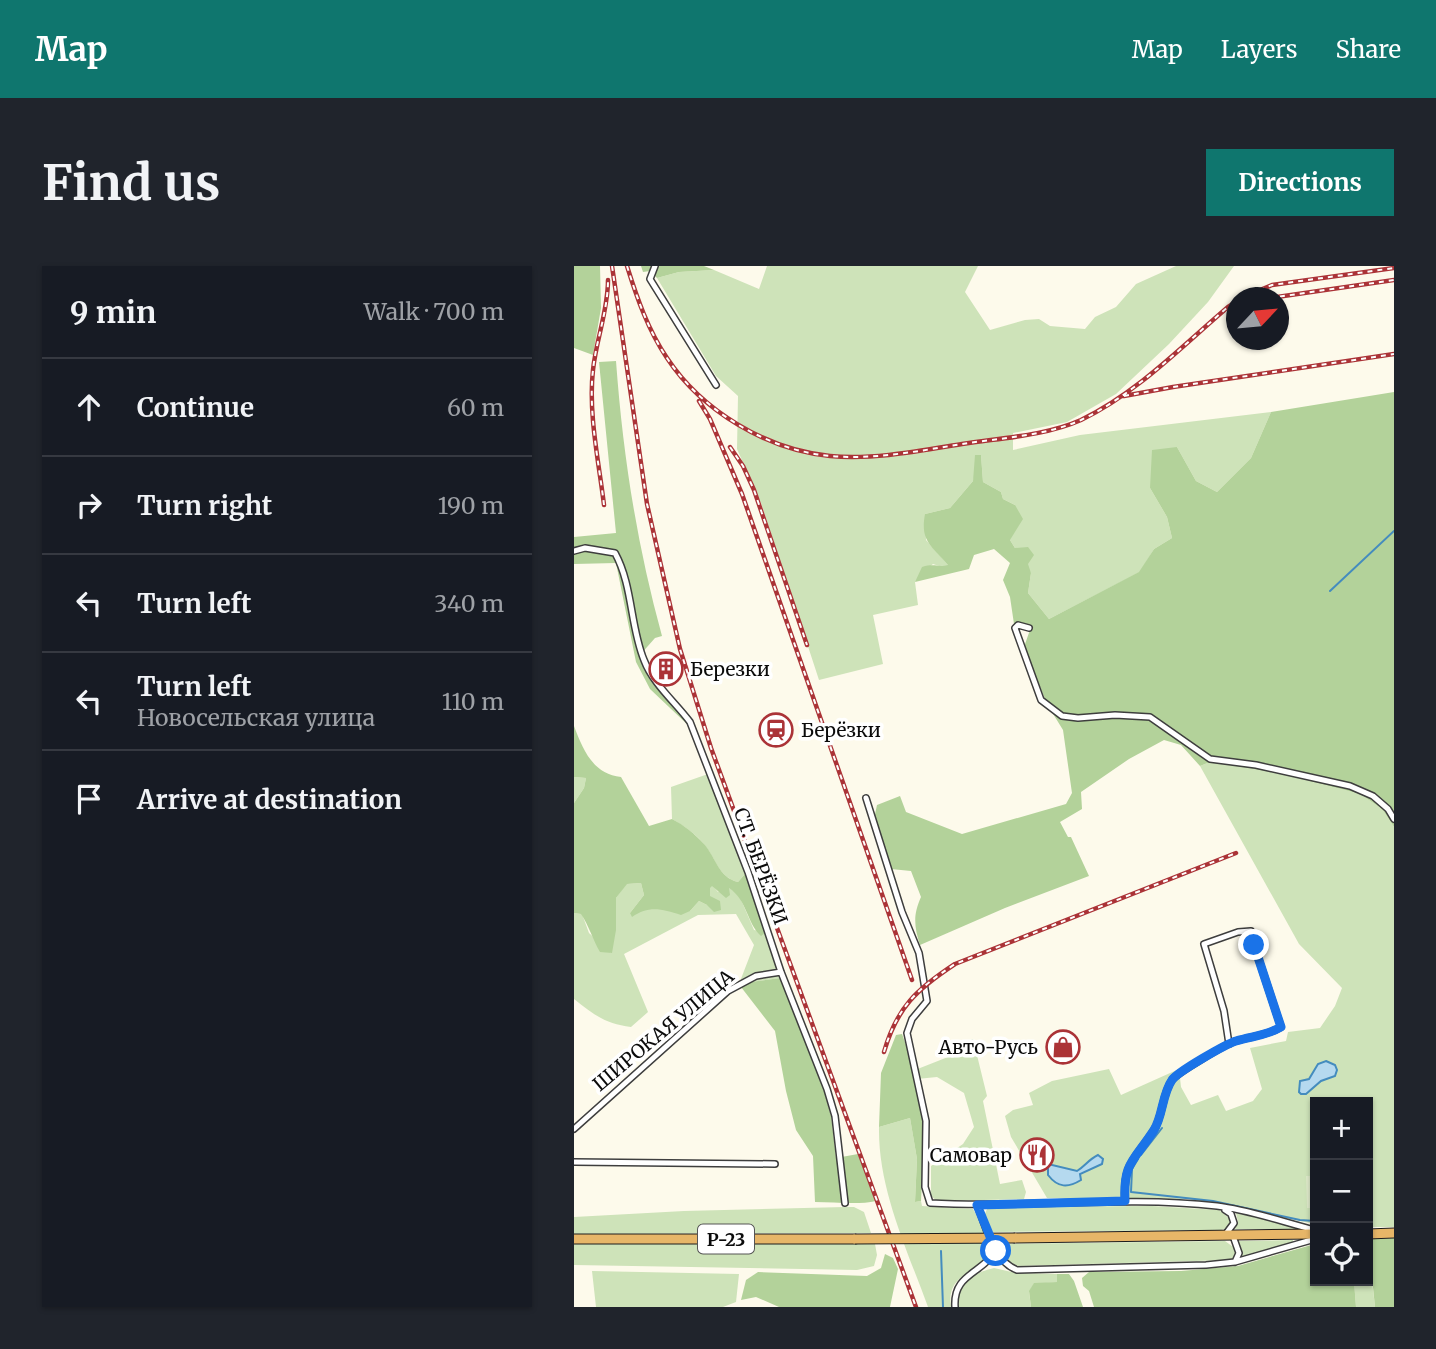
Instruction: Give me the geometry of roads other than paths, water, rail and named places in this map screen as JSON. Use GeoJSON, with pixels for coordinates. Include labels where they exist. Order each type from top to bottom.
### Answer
{"type":"FeatureCollection","features":[{"type":"Feature","properties":{"kind":"highway"},"geometry":{"type":"LineString","coordinates":[[1373,1234],[1394,1234]]}},
{"type":"Feature","properties":{"kind":"highway","name":"Р-23"},"geometry":{"type":"LineString","coordinates":[[574,1239],[1310,1235]]}},
{"type":"Feature","properties":{"kind":"street"},"geometry":{"type":"LineString","coordinates":[[655,266],[650,279],[716,385]]}},
{"type":"Feature","properties":{"kind":"street","name":"СТ. БЕРЁЗКИ"},"geometry":{"type":"LineString","coordinates":[[574,551],[585,548],[615,553],[624,570],[645,663],[658,684],[690,722],[760,905],[781,972],[833,1110],[845,1203]]}},
{"type":"Feature","properties":{"kind":"street"},"geometry":{"type":"LineString","coordinates":[[1029,628],[1018,625],[1016,628],[1037,689],[1045,705],[1062,716],[1150,717],[1210,759],[1256,765],[1350,786],[1373,796],[1388,809],[1394,819]]}},
{"type":"Feature","properties":{"kind":"street"},"geometry":{"type":"LineString","coordinates":[[866,798],[895,891],[919,953],[925,980],[927,1001],[912,1019],[907,1033],[926,1121],[925,1179],[926,1197],[930,1203],[977,1205],[1125,1201],[1220,1206],[1310,1233]]}},
{"type":"Feature","properties":{"kind":"street"},"geometry":{"type":"LineString","coordinates":[[1125,1201],[1124,1177],[1134,1156],[1157,1126],[1172,1080],[1229,1044],[1261,1037],[1281,1027],[1251,931],[1238,932],[1204,944],[1224,1011],[1229,1044]]}},
{"type":"Feature","properties":{"kind":"street","name":"ШИРОКАЯ УЛИЦА"},"geometry":{"type":"LineString","coordinates":[[574,1129],[728,991],[755,976],[781,972]]}},
{"type":"Feature","properties":{"kind":"street"},"geometry":{"type":"LineString","coordinates":[[574,1162],[775,1164]]}},
{"type":"Feature","properties":{"kind":"street"},"geometry":{"type":"LineString","coordinates":[[977,1205],[1004,1265],[1017,1270],[1235,1262],[1310,1237]]}},
{"type":"Feature","properties":{"kind":"street"},"geometry":{"type":"LineString","coordinates":[[1220,1206],[1234,1219],[1228,1236],[1238,1253],[1235,1262]]}},
{"type":"Feature","properties":{"kind":"street"},"geometry":{"type":"LineString","coordinates":[[955,1307],[958,1285],[988,1263],[996,1251]]}},
{"type":"Feature","properties":{"kind":"water"},"geometry":{"type":"Polygon","coordinates":[[[1326,1061],[1335,1065],[1335,1076],[1321,1081],[1306,1094],[1301,1094],[1300,1081],[1309,1079],[1318,1064],[1326,1061]]]}},
{"type":"Feature","properties":{"kind":"water"},"geometry":{"type":"Polygon","coordinates":[[[1098,1155],[1103,1159],[1102,1164],[1080,1174],[1081,1180],[1072,1184],[1059,1184],[1048,1175],[1048,1164],[1077,1171],[1098,1155]]]}},
{"type":"Feature","properties":{"kind":"waterway"},"geometry":{"type":"LineString","coordinates":[[1330,591],[1394,531]]}},
{"type":"Feature","properties":{"kind":"waterway"},"geometry":{"type":"LineString","coordinates":[[1141,1155],[1162,1128]]}},
{"type":"Feature","properties":{"kind":"waterway"},"geometry":{"type":"LineString","coordinates":[[1138,1159],[1132,1169],[1131,1192],[1213,1201],[1310,1221]]}},
{"type":"Feature","properties":{"kind":"waterway"},"geometry":{"type":"LineString","coordinates":[[941,1251],[943,1307]]}},
{"type":"Feature","properties":{"kind":"railway"},"geometry":{"type":"LineString","coordinates":[[612,266],[647,504],[680,649],[711,748],[916,1307]]}},
{"type":"Feature","properties":{"kind":"railway"},"geometry":{"type":"LineString","coordinates":[[627,266],[660,347],[681,377],[698,395],[738,425],[760,436],[783,446],[830,456],[896,454],[1022,436],[1053,430],[1081,420],[1140,383],[1226,309]]}},
{"type":"Feature","properties":{"kind":"railway"},"geometry":{"type":"LineString","coordinates":[[1267,287],[1394,268]]}},
{"type":"Feature","properties":{"kind":"railway"},"geometry":{"type":"LineString","coordinates":[[604,505],[593,421],[592,386],[608,280]]}},
{"type":"Feature","properties":{"kind":"railway"},"geometry":{"type":"LineString","coordinates":[[1289,295],[1394,280]]}},
{"type":"Feature","properties":{"kind":"railway"},"geometry":{"type":"LineString","coordinates":[[1124,396],[1394,354]]}},
{"type":"Feature","properties":{"kind":"railway"},"geometry":{"type":"LineString","coordinates":[[699,401],[710,419],[742,494],[912,980]]}},
{"type":"Feature","properties":{"kind":"railway"},"geometry":{"type":"LineString","coordinates":[[730,447],[754,490],[807,645]]}},
{"type":"Feature","properties":{"kind":"railway"},"geometry":{"type":"LineString","coordinates":[[884,1052],[895,1023],[910,1000],[955,964],[1236,853]]}},
{"type":"Feature","properties":{"kind":"place","name":"Березки"},"geometry":{"type":"Point","coordinates":[666,669]}},
{"type":"Feature","properties":{"kind":"place","name":"Берёзки"},"geometry":{"type":"Point","coordinates":[776,730]}},
{"type":"Feature","properties":{"kind":"place","name":"Авто-Русь"},"geometry":{"type":"Point","coordinates":[1063,1047]}},
{"type":"Feature","properties":{"kind":"place","name":"Самовар"},"geometry":{"type":"Point","coordinates":[1037,1155]}}]}
